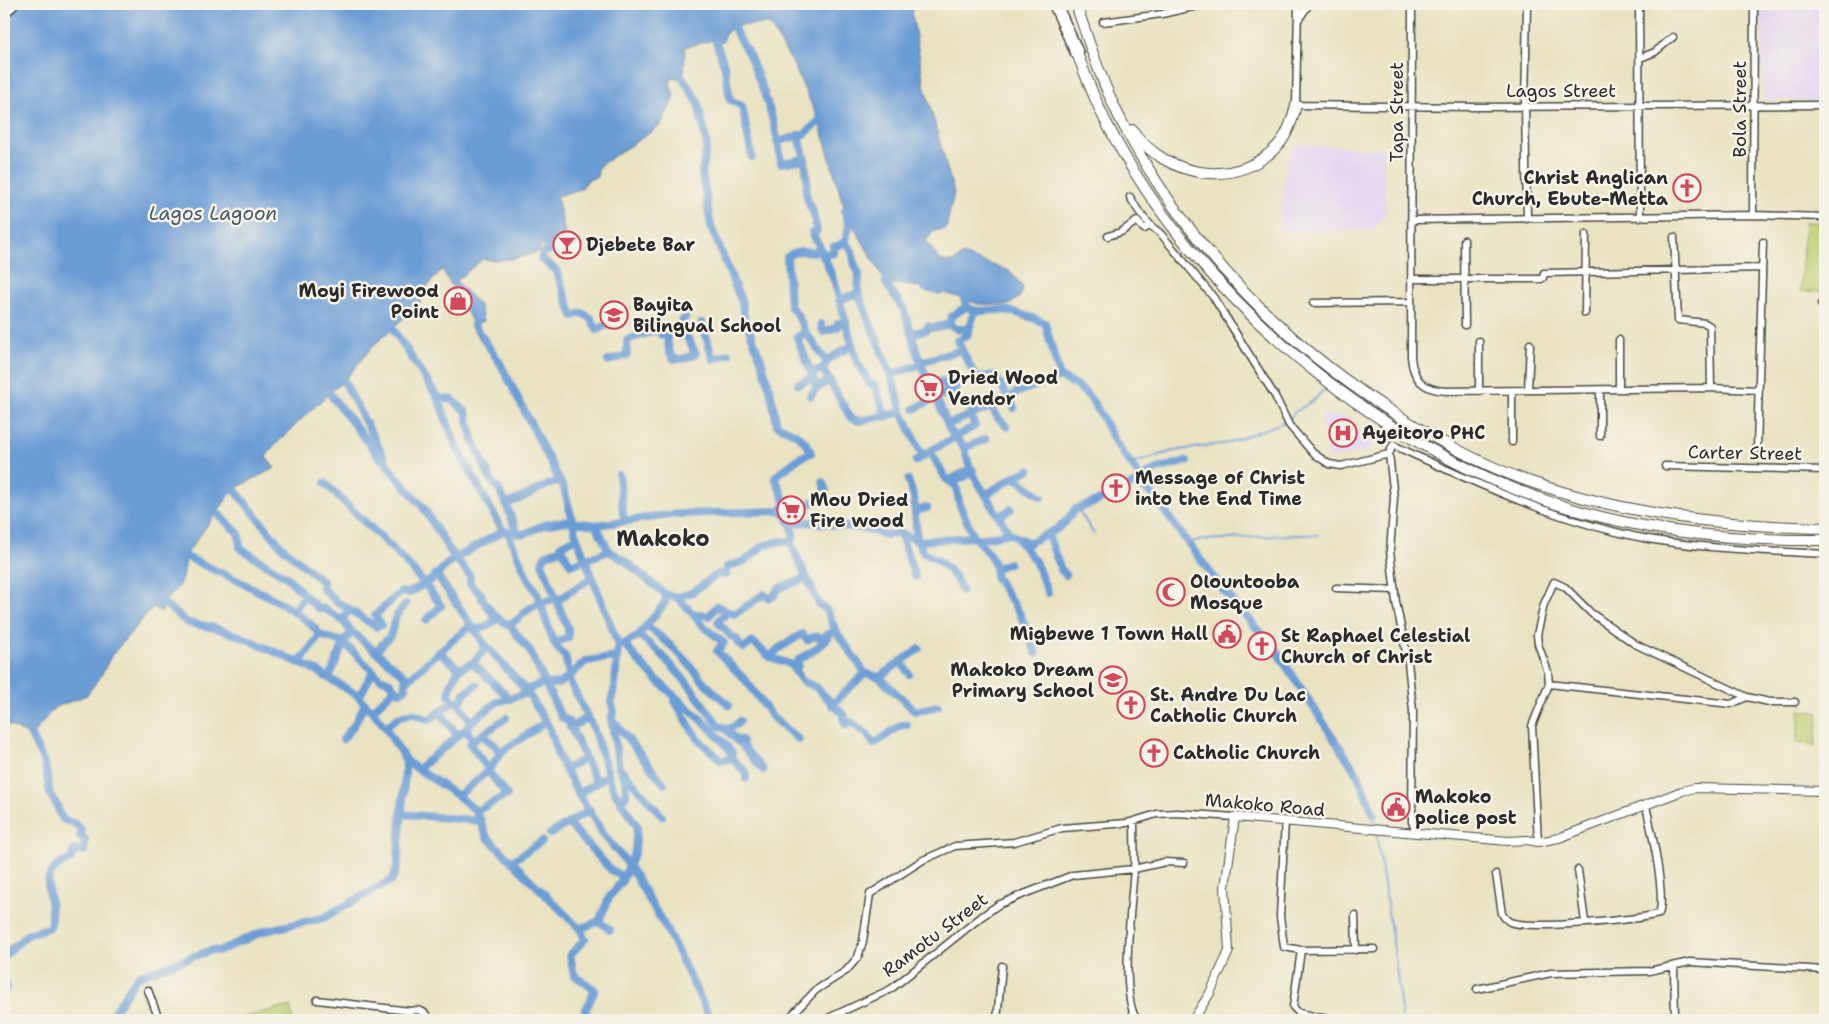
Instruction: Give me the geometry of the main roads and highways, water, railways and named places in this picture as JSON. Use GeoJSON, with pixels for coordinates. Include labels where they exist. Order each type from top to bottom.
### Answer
{"type":"FeatureCollection","features":[{"type":"Feature","properties":{"kind":"highway"},"geometry":{"type":"LineString","coordinates":[[4,11],[12,4]]}},
{"type":"Feature","properties":{"kind":"highway"},"geometry":{"type":"LineString","coordinates":[[1055,4],[1077,53]]}},
{"type":"Feature","properties":{"kind":"highway"},"geometry":{"type":"LineString","coordinates":[[1062,4],[1077,53]]}},
{"type":"Feature","properties":{"kind":"main road"},"geometry":{"type":"LineString","coordinates":[[1076,4],[1104,83],[1140,155],[1207,251],[1245,293],[1310,354],[1362,394],[1465,454],[1532,482],[1575,496],[1691,519],[1748,525],[1825,528]]}},
{"type":"Feature","properties":{"kind":"main road"},"geometry":{"type":"LineString","coordinates":[[1077,53],[1091,90],[1122,151],[1178,232],[1223,285],[1304,364],[1356,403],[1391,426],[1476,473],[1580,511],[1650,527],[1725,538],[1825,540]]}},
{"type":"Feature","properties":{"kind":"main road"},"geometry":{"type":"LineString","coordinates":[[1113,103],[1138,138],[1153,154],[1179,167],[1206,174],[1234,172],[1262,159],[1280,142],[1291,123],[1296,104]]}},
{"type":"Feature","properties":{"kind":"water","name":"Lagos Lagoon"},"geometry":{"type":"Polygon","coordinates":[[[4,4],[915,4],[912,13],[924,84],[954,193],[946,229],[934,231],[926,241],[941,261],[953,262],[963,255],[1010,271],[1023,287],[1020,297],[1009,305],[978,304],[931,288],[886,283],[845,211],[819,121],[793,64],[769,24],[734,26],[721,38],[685,47],[684,80],[672,77],[670,85],[675,97],[660,126],[599,166],[597,177],[588,180],[581,189],[557,196],[565,233],[553,238],[552,249],[541,245],[538,252],[525,256],[504,260],[483,259],[456,281],[480,306],[483,321],[474,325],[442,269],[422,293],[421,302],[372,347],[344,381],[272,448],[266,457],[275,468],[234,489],[185,556],[183,576],[173,594],[162,602],[162,612],[153,607],[111,656],[102,674],[87,695],[54,708],[31,736],[4,723],[4,4]]]}},
{"type":"Feature","properties":{"kind":"waterway"},"geometry":{"type":"LineString","coordinates":[[734,26],[750,57],[765,95],[777,137],[781,163],[805,159]]}},
{"type":"Feature","properties":{"kind":"waterway"},"geometry":{"type":"LineString","coordinates":[[721,38],[716,42],[725,68],[730,100],[742,106],[752,157]]}},
{"type":"Feature","properties":{"kind":"waterway"},"geometry":{"type":"LineString","coordinates":[[684,80],[698,102],[707,145],[702,173],[711,227],[742,303],[744,317],[761,359],[770,389],[777,425],[801,438],[811,453],[799,458],[775,477],[786,504],[780,511]]}},
{"type":"Feature","properties":{"kind":"waterway"},"geometry":{"type":"LineString","coordinates":[[777,142],[805,134],[819,121]]}},
{"type":"Feature","properties":{"kind":"waterway"},"geometry":{"type":"LineString","coordinates":[[798,135],[805,159],[806,193],[812,208],[817,231],[812,233],[835,283],[857,362],[869,383],[875,386],[886,417]]}},
{"type":"Feature","properties":{"kind":"waterway"},"geometry":{"type":"LineString","coordinates":[[845,211],[849,227],[845,242],[852,251],[859,274],[858,293],[891,375],[902,412],[923,457]]}},
{"type":"Feature","properties":{"kind":"waterway"},"geometry":{"type":"LineString","coordinates":[[822,255],[834,253],[833,247],[840,245],[846,240]]}},
{"type":"Feature","properties":{"kind":"waterway"},"geometry":{"type":"LineString","coordinates":[[552,249],[543,253],[541,259],[556,270],[573,316],[582,313],[591,318],[597,330],[604,326],[622,322]]}},
{"type":"Feature","properties":{"kind":"waterway"},"geometry":{"type":"LineString","coordinates":[[821,249],[813,252],[797,252],[787,257],[790,306],[826,361]]}},
{"type":"Feature","properties":{"kind":"waterway"},"geometry":{"type":"LineString","coordinates":[[918,281],[925,288],[941,291],[944,287]]}},
{"type":"Feature","properties":{"kind":"waterway"},"geometry":{"type":"LineString","coordinates":[[886,283],[904,310],[921,364],[950,430],[964,448],[971,471],[1009,533]]}},
{"type":"Feature","properties":{"kind":"waterway"},"geometry":{"type":"LineString","coordinates":[[964,289],[965,302],[972,310],[1000,310],[1045,323],[1060,377],[1083,390],[1090,398],[1111,435],[1140,478],[1136,483],[1151,493],[1224,591],[1275,649],[1358,775],[1374,815]]}},
{"type":"Feature","properties":{"kind":"waterway"},"geometry":{"type":"LineString","coordinates":[[839,300],[858,293]]}},
{"type":"Feature","properties":{"kind":"waterway"},"geometry":{"type":"LineString","coordinates":[[913,333],[926,330],[928,326],[933,328],[949,324],[951,317],[967,306]]}},
{"type":"Feature","properties":{"kind":"waterway"},"geometry":{"type":"LineString","coordinates":[[975,311],[967,336],[957,340],[976,378]]}},
{"type":"Feature","properties":{"kind":"waterway"},"geometry":{"type":"LineString","coordinates":[[608,361],[627,355],[627,340],[659,329],[661,335],[666,330],[669,351],[674,359],[683,359],[696,354],[680,324],[685,317]]}},
{"type":"Feature","properties":{"kind":"waterway"},"geometry":{"type":"LineString","coordinates":[[821,324],[823,332],[838,327],[838,323],[846,322]]}},
{"type":"Feature","properties":{"kind":"waterway"},"geometry":{"type":"LineString","coordinates":[[702,323],[713,359],[729,354]]}},
{"type":"Feature","properties":{"kind":"waterway"},"geometry":{"type":"LineString","coordinates":[[949,324],[957,329],[968,329]]}},
{"type":"Feature","properties":{"kind":"waterway"},"geometry":{"type":"LineString","coordinates":[[474,325],[500,363],[564,489],[577,538],[618,644],[615,686],[611,702],[614,711],[611,718],[619,767],[625,779],[626,795],[621,802],[637,826],[635,851],[622,881],[610,896],[599,921]]}},
{"type":"Feature","properties":{"kind":"waterway"},"geometry":{"type":"LineString","coordinates":[[393,329],[438,398],[456,446],[503,531]]}},
{"type":"Feature","properties":{"kind":"waterway"},"geometry":{"type":"LineString","coordinates":[[806,333],[797,337],[817,388]]}},
{"type":"Feature","properties":{"kind":"waterway"},"geometry":{"type":"LineString","coordinates":[[798,384],[810,379],[817,370],[823,370],[834,355],[852,346]]}},
{"type":"Feature","properties":{"kind":"waterway"},"geometry":{"type":"LineString","coordinates":[[921,362],[961,350]]}},
{"type":"Feature","properties":{"kind":"waterway"},"geometry":{"type":"LineString","coordinates":[[891,375],[921,364]]}},
{"type":"Feature","properties":{"kind":"waterway"},"geometry":{"type":"LineString","coordinates":[[823,370],[851,418],[859,421],[902,412]]}},
{"type":"Feature","properties":{"kind":"waterway"},"geometry":{"type":"LineString","coordinates":[[914,409],[944,394],[956,392],[958,382],[995,375],[1014,408]]}},
{"type":"Feature","properties":{"kind":"waterway"},"geometry":{"type":"LineString","coordinates":[[949,424],[991,407],[1018,392],[1060,377]]}},
{"type":"Feature","properties":{"kind":"waterway"},"geometry":{"type":"LineString","coordinates":[[810,396],[817,388],[830,380]]}},
{"type":"Feature","properties":{"kind":"waterway"},"geometry":{"type":"LineString","coordinates":[[344,381],[390,469],[423,507],[450,551],[470,576],[470,584],[482,595],[482,599],[494,615],[512,628],[530,651],[561,717],[568,721],[596,782]]}},
{"type":"Feature","properties":{"kind":"waterway"},"geometry":{"type":"LineString","coordinates":[[931,385],[942,381],[945,387],[958,385]]}},
{"type":"Feature","properties":{"kind":"waterway"},"geometry":{"type":"LineString","coordinates":[[1132,464],[1173,451],[1228,443],[1287,421],[1295,412],[1314,400],[1328,386]]}},
{"type":"Feature","properties":{"kind":"waterway"},"geometry":{"type":"LineString","coordinates":[[329,393],[381,459]]}},
{"type":"Feature","properties":{"kind":"waterway"},"geometry":{"type":"LineString","coordinates":[[438,398],[453,400],[466,412],[473,440],[491,480],[506,504],[517,533]]}},
{"type":"Feature","properties":{"kind":"waterway"},"geometry":{"type":"LineString","coordinates":[[991,407],[1007,427]]}},
{"type":"Feature","properties":{"kind":"waterway"},"geometry":{"type":"LineString","coordinates":[[930,451],[975,426],[970,414]]}},
{"type":"Feature","properties":{"kind":"waterway"},"geometry":{"type":"LineString","coordinates":[[964,448],[986,439]]}},
{"type":"Feature","properties":{"kind":"waterway"},"geometry":{"type":"LineString","coordinates":[[916,461],[930,451],[946,479],[956,486],[960,506],[974,537]]}},
{"type":"Feature","properties":{"kind":"waterway"},"geometry":{"type":"LineString","coordinates":[[1140,478],[1157,469],[1187,461]]}},
{"type":"Feature","properties":{"kind":"waterway"},"geometry":{"type":"LineString","coordinates":[[1014,477],[1029,470]]}},
{"type":"Feature","properties":{"kind":"waterway"},"geometry":{"type":"LineString","coordinates":[[952,481],[971,471]]}},
{"type":"Feature","properties":{"kind":"waterway"},"geometry":{"type":"LineString","coordinates":[[619,475],[624,521]]}},
{"type":"Feature","properties":{"kind":"waterway"},"geometry":{"type":"LineString","coordinates":[[987,494],[1014,477],[1042,497]]}},
{"type":"Feature","properties":{"kind":"waterway"},"geometry":{"type":"LineString","coordinates":[[506,504],[560,480]]}},
{"type":"Feature","properties":{"kind":"waterway"},"geometry":{"type":"LineString","coordinates":[[908,480],[914,498],[917,541]]}},
{"type":"Feature","properties":{"kind":"waterway"},"geometry":{"type":"LineString","coordinates":[[780,511],[796,511],[822,497],[826,491],[823,482]]}},
{"type":"Feature","properties":{"kind":"waterway"},"geometry":{"type":"LineString","coordinates":[[325,483],[400,557],[428,588],[441,606],[426,620]]}},
{"type":"Feature","properties":{"kind":"waterway"},"geometry":{"type":"LineString","coordinates":[[298,661],[304,657],[320,635],[343,642],[352,632],[342,620],[349,609],[376,627],[381,625],[375,615],[401,592],[409,593],[431,580],[452,560],[503,531],[524,534],[544,525],[565,521],[596,525],[677,514],[780,511],[794,523],[810,522],[866,529],[885,535],[900,533],[919,541],[974,537],[979,539],[1009,533],[1029,543],[1059,527],[1075,509],[1098,501],[1136,483]]}},
{"type":"Feature","properties":{"kind":"waterway"},"geometry":{"type":"LineString","coordinates":[[234,489],[282,547],[323,582],[322,588],[337,602],[349,609]]}},
{"type":"Feature","properties":{"kind":"waterway"},"geometry":{"type":"LineString","coordinates":[[915,511],[927,508]]}},
{"type":"Feature","properties":{"kind":"waterway"},"geometry":{"type":"LineString","coordinates":[[1077,508],[1094,534]]}},
{"type":"Feature","properties":{"kind":"waterway"},"geometry":{"type":"LineString","coordinates":[[1000,516],[1011,509]]}},
{"type":"Feature","properties":{"kind":"waterway"},"geometry":{"type":"LineString","coordinates":[[216,512],[239,534],[240,548],[288,578],[318,608],[325,609],[342,620]]}},
{"type":"Feature","properties":{"kind":"waterway"},"geometry":{"type":"LineString","coordinates":[[788,520],[792,526],[794,538],[790,542],[819,604],[826,609],[836,631],[865,673],[832,705]]}},
{"type":"Feature","properties":{"kind":"waterway"},"geometry":{"type":"LineString","coordinates":[[864,528],[892,520]]}},
{"type":"Feature","properties":{"kind":"waterway"},"geometry":{"type":"LineString","coordinates":[[596,525],[609,551],[625,561],[666,595],[677,597],[692,613],[709,616],[717,606],[726,611],[718,622],[731,636],[737,639],[737,642],[743,648],[753,642],[770,657],[790,664],[802,681],[816,687],[845,716],[843,719],[846,725],[851,722],[866,733],[874,744],[901,725],[907,725]]}},
{"type":"Feature","properties":{"kind":"waterway"},"geometry":{"type":"LineString","coordinates":[[508,533],[528,579],[537,593],[556,647],[565,656],[571,684],[594,730],[612,786],[618,797],[623,800]]}},
{"type":"Feature","properties":{"kind":"waterway"},"geometry":{"type":"LineString","coordinates":[[900,533],[915,577]]}},
{"type":"Feature","properties":{"kind":"waterway"},"geometry":{"type":"LineString","coordinates":[[1042,536],[1048,535],[1061,570],[1066,575]]}},
{"type":"Feature","properties":{"kind":"waterway"},"geometry":{"type":"LineString","coordinates":[[1187,543],[1270,536],[1318,535]]}},
{"type":"Feature","properties":{"kind":"waterway"},"geometry":{"type":"LineString","coordinates":[[974,537],[992,560],[995,576],[1020,614],[1036,653]]}},
{"type":"Feature","properties":{"kind":"waterway"},"geometry":{"type":"LineString","coordinates":[[554,643],[568,638],[568,629],[542,563],[544,557],[562,549],[561,545],[577,538]]}},
{"type":"Feature","properties":{"kind":"waterway"},"geometry":{"type":"LineString","coordinates":[[1018,540],[1035,561],[1048,593]]}},
{"type":"Feature","properties":{"kind":"waterway"},"geometry":{"type":"LineString","coordinates":[[677,597],[691,593],[718,574],[726,575],[726,567],[745,561],[763,546],[780,541],[790,542]]}},
{"type":"Feature","properties":{"kind":"waterway"},"geometry":{"type":"LineString","coordinates":[[919,541],[923,553],[947,568],[960,585],[962,591]]}},
{"type":"Feature","properties":{"kind":"waterway"},"geometry":{"type":"LineString","coordinates":[[562,549],[571,565],[609,551]]}},
{"type":"Feature","properties":{"kind":"waterway"},"geometry":{"type":"LineString","coordinates":[[185,556],[278,601],[296,612],[320,635]]}},
{"type":"Feature","properties":{"kind":"waterway"},"geometry":{"type":"LineString","coordinates":[[996,568],[1009,563]]}},
{"type":"Feature","properties":{"kind":"waterway"},"geometry":{"type":"LineString","coordinates":[[436,574],[483,642],[528,693]]}},
{"type":"Feature","properties":{"kind":"waterway"},"geometry":{"type":"LineString","coordinates":[[723,617],[729,612],[735,614],[764,594],[768,598],[774,596],[780,588],[797,582],[806,576]]}},
{"type":"Feature","properties":{"kind":"waterway"},"geometry":{"type":"LineString","coordinates":[[505,623],[516,621],[529,609],[539,604],[557,598],[560,599],[592,577]]}},
{"type":"Feature","properties":{"kind":"waterway"},"geometry":{"type":"LineString","coordinates":[[646,626],[665,603],[666,595]]}},
{"type":"Feature","properties":{"kind":"waterway"},"geometry":{"type":"LineString","coordinates":[[293,612],[305,596]]}},
{"type":"Feature","properties":{"kind":"waterway"},"geometry":{"type":"LineString","coordinates":[[108,1020],[138,976],[212,950],[219,951],[264,931],[323,918],[392,880],[397,868],[406,761],[385,727],[372,711],[357,695],[317,671],[240,636],[215,628],[188,623],[162,602]]}},
{"type":"Feature","properties":{"kind":"waterway"},"geometry":{"type":"LineString","coordinates":[[376,651],[390,636],[396,616],[406,604]]}},
{"type":"Feature","properties":{"kind":"waterway"},"geometry":{"type":"LineString","coordinates":[[692,613],[702,625],[724,643],[717,651],[747,682],[773,718],[799,740]]}},
{"type":"Feature","properties":{"kind":"waterway"},"geometry":{"type":"LineString","coordinates":[[475,630],[489,625],[498,618]]}},
{"type":"Feature","properties":{"kind":"waterway"},"geometry":{"type":"LineString","coordinates":[[352,632],[409,679],[472,625]]}},
{"type":"Feature","properties":{"kind":"waterway"},"geometry":{"type":"LineString","coordinates":[[639,635],[646,626],[661,637],[729,705]]}},
{"type":"Feature","properties":{"kind":"waterway"},"geometry":{"type":"LineString","coordinates":[[770,657],[778,649],[802,634],[807,640],[816,636],[824,639],[826,635],[836,631]]}},
{"type":"Feature","properties":{"kind":"waterway"},"geometry":{"type":"LineString","coordinates":[[624,644],[639,635],[662,655],[689,685],[719,726],[730,728],[740,721]]}},
{"type":"Feature","properties":{"kind":"waterway"},"geometry":{"type":"LineString","coordinates":[[790,664],[798,666],[798,660],[828,638]]}},
{"type":"Feature","properties":{"kind":"waterway"},"geometry":{"type":"LineString","coordinates":[[343,642],[380,678],[390,682],[395,689]]}},
{"type":"Feature","properties":{"kind":"waterway"},"geometry":{"type":"LineString","coordinates":[[473,663],[484,650],[483,642]]}},
{"type":"Feature","properties":{"kind":"waterway"},"geometry":{"type":"LineString","coordinates":[[329,678],[344,643]]}},
{"type":"Feature","properties":{"kind":"waterway"},"geometry":{"type":"LineString","coordinates":[[618,644],[624,644],[654,677],[715,733],[732,753],[731,758],[746,772],[746,779]]}},
{"type":"Feature","properties":{"kind":"waterway"},"geometry":{"type":"LineString","coordinates":[[879,677],[919,649]]}},
{"type":"Feature","properties":{"kind":"waterway"},"geometry":{"type":"LineString","coordinates":[[440,652],[459,669],[473,663],[510,699]]}},
{"type":"Feature","properties":{"kind":"waterway"},"geometry":{"type":"LineString","coordinates":[[526,690],[543,683],[558,684],[586,661],[616,657]]}},
{"type":"Feature","properties":{"kind":"waterway"},"geometry":{"type":"LineString","coordinates":[[901,661],[909,674]]}},
{"type":"Feature","properties":{"kind":"waterway"},"geometry":{"type":"LineString","coordinates":[[418,769],[467,728],[471,722],[459,704],[449,696],[451,684],[459,669]]}},
{"type":"Feature","properties":{"kind":"waterway"},"geometry":{"type":"LineString","coordinates":[[359,697],[373,671]]}},
{"type":"Feature","properties":{"kind":"waterway"},"geometry":{"type":"LineString","coordinates":[[865,673],[879,677],[915,711],[938,706]]}},
{"type":"Feature","properties":{"kind":"waterway"},"geometry":{"type":"LineString","coordinates":[[372,711],[395,689],[400,692],[406,688],[405,682],[409,679]]}},
{"type":"Feature","properties":{"kind":"waterway"},"geometry":{"type":"LineString","coordinates":[[459,704],[465,693],[476,685]]}},
{"type":"Feature","properties":{"kind":"waterway"},"geometry":{"type":"LineString","coordinates":[[471,722],[497,702],[528,693],[550,729],[558,756],[580,797],[606,838],[628,864],[667,930],[711,1020]]}},
{"type":"Feature","properties":{"kind":"waterway"},"geometry":{"type":"LineString","coordinates":[[675,701],[699,740],[721,761],[731,758]]}},
{"type":"Feature","properties":{"kind":"waterway"},"geometry":{"type":"LineString","coordinates":[[385,727],[398,718],[412,713],[429,720],[453,702]]}},
{"type":"Feature","properties":{"kind":"waterway"},"geometry":{"type":"LineString","coordinates":[[343,739],[354,725],[365,704]]}},
{"type":"Feature","properties":{"kind":"waterway"},"geometry":{"type":"LineString","coordinates":[[440,712],[457,735]]}},
{"type":"Feature","properties":{"kind":"waterway"},"geometry":{"type":"LineString","coordinates":[[570,728],[588,717]]}},
{"type":"Feature","properties":{"kind":"waterway"},"geometry":{"type":"LineString","coordinates":[[473,741],[506,718]]}},
{"type":"Feature","properties":{"kind":"waterway"},"geometry":{"type":"LineString","coordinates":[[611,718],[664,784]]}},
{"type":"Feature","properties":{"kind":"waterway"},"geometry":{"type":"LineString","coordinates":[[458,796],[489,770],[502,751],[546,722]]}},
{"type":"Feature","properties":{"kind":"waterway"},"geometry":{"type":"LineString","coordinates":[[466,729],[473,741],[470,744],[489,770]]}},
{"type":"Feature","properties":{"kind":"waterway"},"geometry":{"type":"LineString","coordinates":[[726,729],[738,742],[741,740],[744,748],[763,770]]}},
{"type":"Feature","properties":{"kind":"waterway"},"geometry":{"type":"LineString","coordinates":[[482,735],[496,746],[500,754]]}},
{"type":"Feature","properties":{"kind":"waterway"},"geometry":{"type":"LineString","coordinates":[[4,956],[28,934],[50,927],[51,905],[48,887],[52,872],[59,865],[71,859],[74,850],[84,851],[85,839],[80,837],[82,831],[74,823],[64,820],[50,794],[45,764],[31,736]]}},
{"type":"Feature","properties":{"kind":"waterway"},"geometry":{"type":"LineString","coordinates":[[565,769],[585,759]]}},
{"type":"Feature","properties":{"kind":"waterway"},"geometry":{"type":"LineString","coordinates":[[406,761],[458,796],[476,811],[487,837],[580,929],[599,921],[610,930]]}},
{"type":"Feature","properties":{"kind":"waterway"},"geometry":{"type":"LineString","coordinates":[[476,811],[507,795],[488,771]]}},
{"type":"Feature","properties":{"kind":"waterway"},"geometry":{"type":"LineString","coordinates":[[623,771],[662,816]]}},
{"type":"Feature","properties":{"kind":"waterway"},"geometry":{"type":"LineString","coordinates":[[578,794],[608,775]]}},
{"type":"Feature","properties":{"kind":"waterway"},"geometry":{"type":"LineString","coordinates":[[550,834],[590,810]]}},
{"type":"Feature","properties":{"kind":"waterway"},"geometry":{"type":"LineString","coordinates":[[401,814],[481,821]]}},
{"type":"Feature","properties":{"kind":"waterway"},"geometry":{"type":"LineString","coordinates":[[1374,815],[1375,827]]}},
{"type":"Feature","properties":{"kind":"waterway"},"geometry":{"type":"LineString","coordinates":[[569,824],[611,870],[623,877]]}},
{"type":"Feature","properties":{"kind":"waterway"},"geometry":{"type":"LineString","coordinates":[[1376,832],[1395,957],[1402,1020]]}},
{"type":"Feature","properties":{"kind":"waterway"},"geometry":{"type":"LineString","coordinates":[[512,861],[542,841]]}},
{"type":"Feature","properties":{"kind":"waterway"},"geometry":{"type":"LineString","coordinates":[[580,929],[585,939],[570,955],[574,975],[595,990],[581,1020]]}},
{"type":"Feature","properties":{"kind":"waterway"},"geometry":{"type":"LineString","coordinates":[[4,983],[6,985],[4,993]]}},
{"type":"Feature","properties":{"kind":"place","name":"Christ Anglican Church, Ebute-Metta"},"geometry":{"type":"Point","coordinates":[1687,188]}},
{"type":"Feature","properties":{"kind":"place","name":"Djebete Bar"},"geometry":{"type":"Point","coordinates":[567,245]}},
{"type":"Feature","properties":{"kind":"place","name":"Moyi Firewood Point"},"geometry":{"type":"Point","coordinates":[458,301]}},
{"type":"Feature","properties":{"kind":"place","name":"Bayita Bilingual School"},"geometry":{"type":"Point","coordinates":[614,315]}},
{"type":"Feature","properties":{"kind":"place","name":"Dried Wood Vendor"},"geometry":{"type":"Point","coordinates":[929,388]}},
{"type":"Feature","properties":{"kind":"place","name":"Ayeitoro PHC"},"geometry":{"type":"Point","coordinates":[1343,433]}},
{"type":"Feature","properties":{"kind":"place","name":"Message of Christ into the End Time"},"geometry":{"type":"Point","coordinates":[1116,488]}},
{"type":"Feature","properties":{"kind":"place","name":"Mou Dried Fire wood"},"geometry":{"type":"Point","coordinates":[791,510]}},
{"type":"Feature","properties":{"kind":"place","name":"Olountooba Mosque"},"geometry":{"type":"Point","coordinates":[1171,592]}},
{"type":"Feature","properties":{"kind":"place","name":"Migbewe 1 Town Hall"},"geometry":{"type":"Point","coordinates":[1227,634]}},
{"type":"Feature","properties":{"kind":"place","name":"St Raphael Celestial Church of Christ"},"geometry":{"type":"Point","coordinates":[1262,646]}},
{"type":"Feature","properties":{"kind":"place","name":"Makoko Dream Primary School"},"geometry":{"type":"Point","coordinates":[1113,680]}},
{"type":"Feature","properties":{"kind":"place","name":"St. Andre Du Lac Catholic Church"},"geometry":{"type":"Point","coordinates":[1131,705]}},
{"type":"Feature","properties":{"kind":"place","name":"Catholic Church"},"geometry":{"type":"Point","coordinates":[1154,753]}},
{"type":"Feature","properties":{"kind":"place","name":"Makoko police post"},"geometry":{"type":"Point","coordinates":[1396,807]}},
{"type":"Feature","properties":{"kind":"district","name":"Makoko"},"geometry":{"type":"Point","coordinates":[663,538]}}]}
